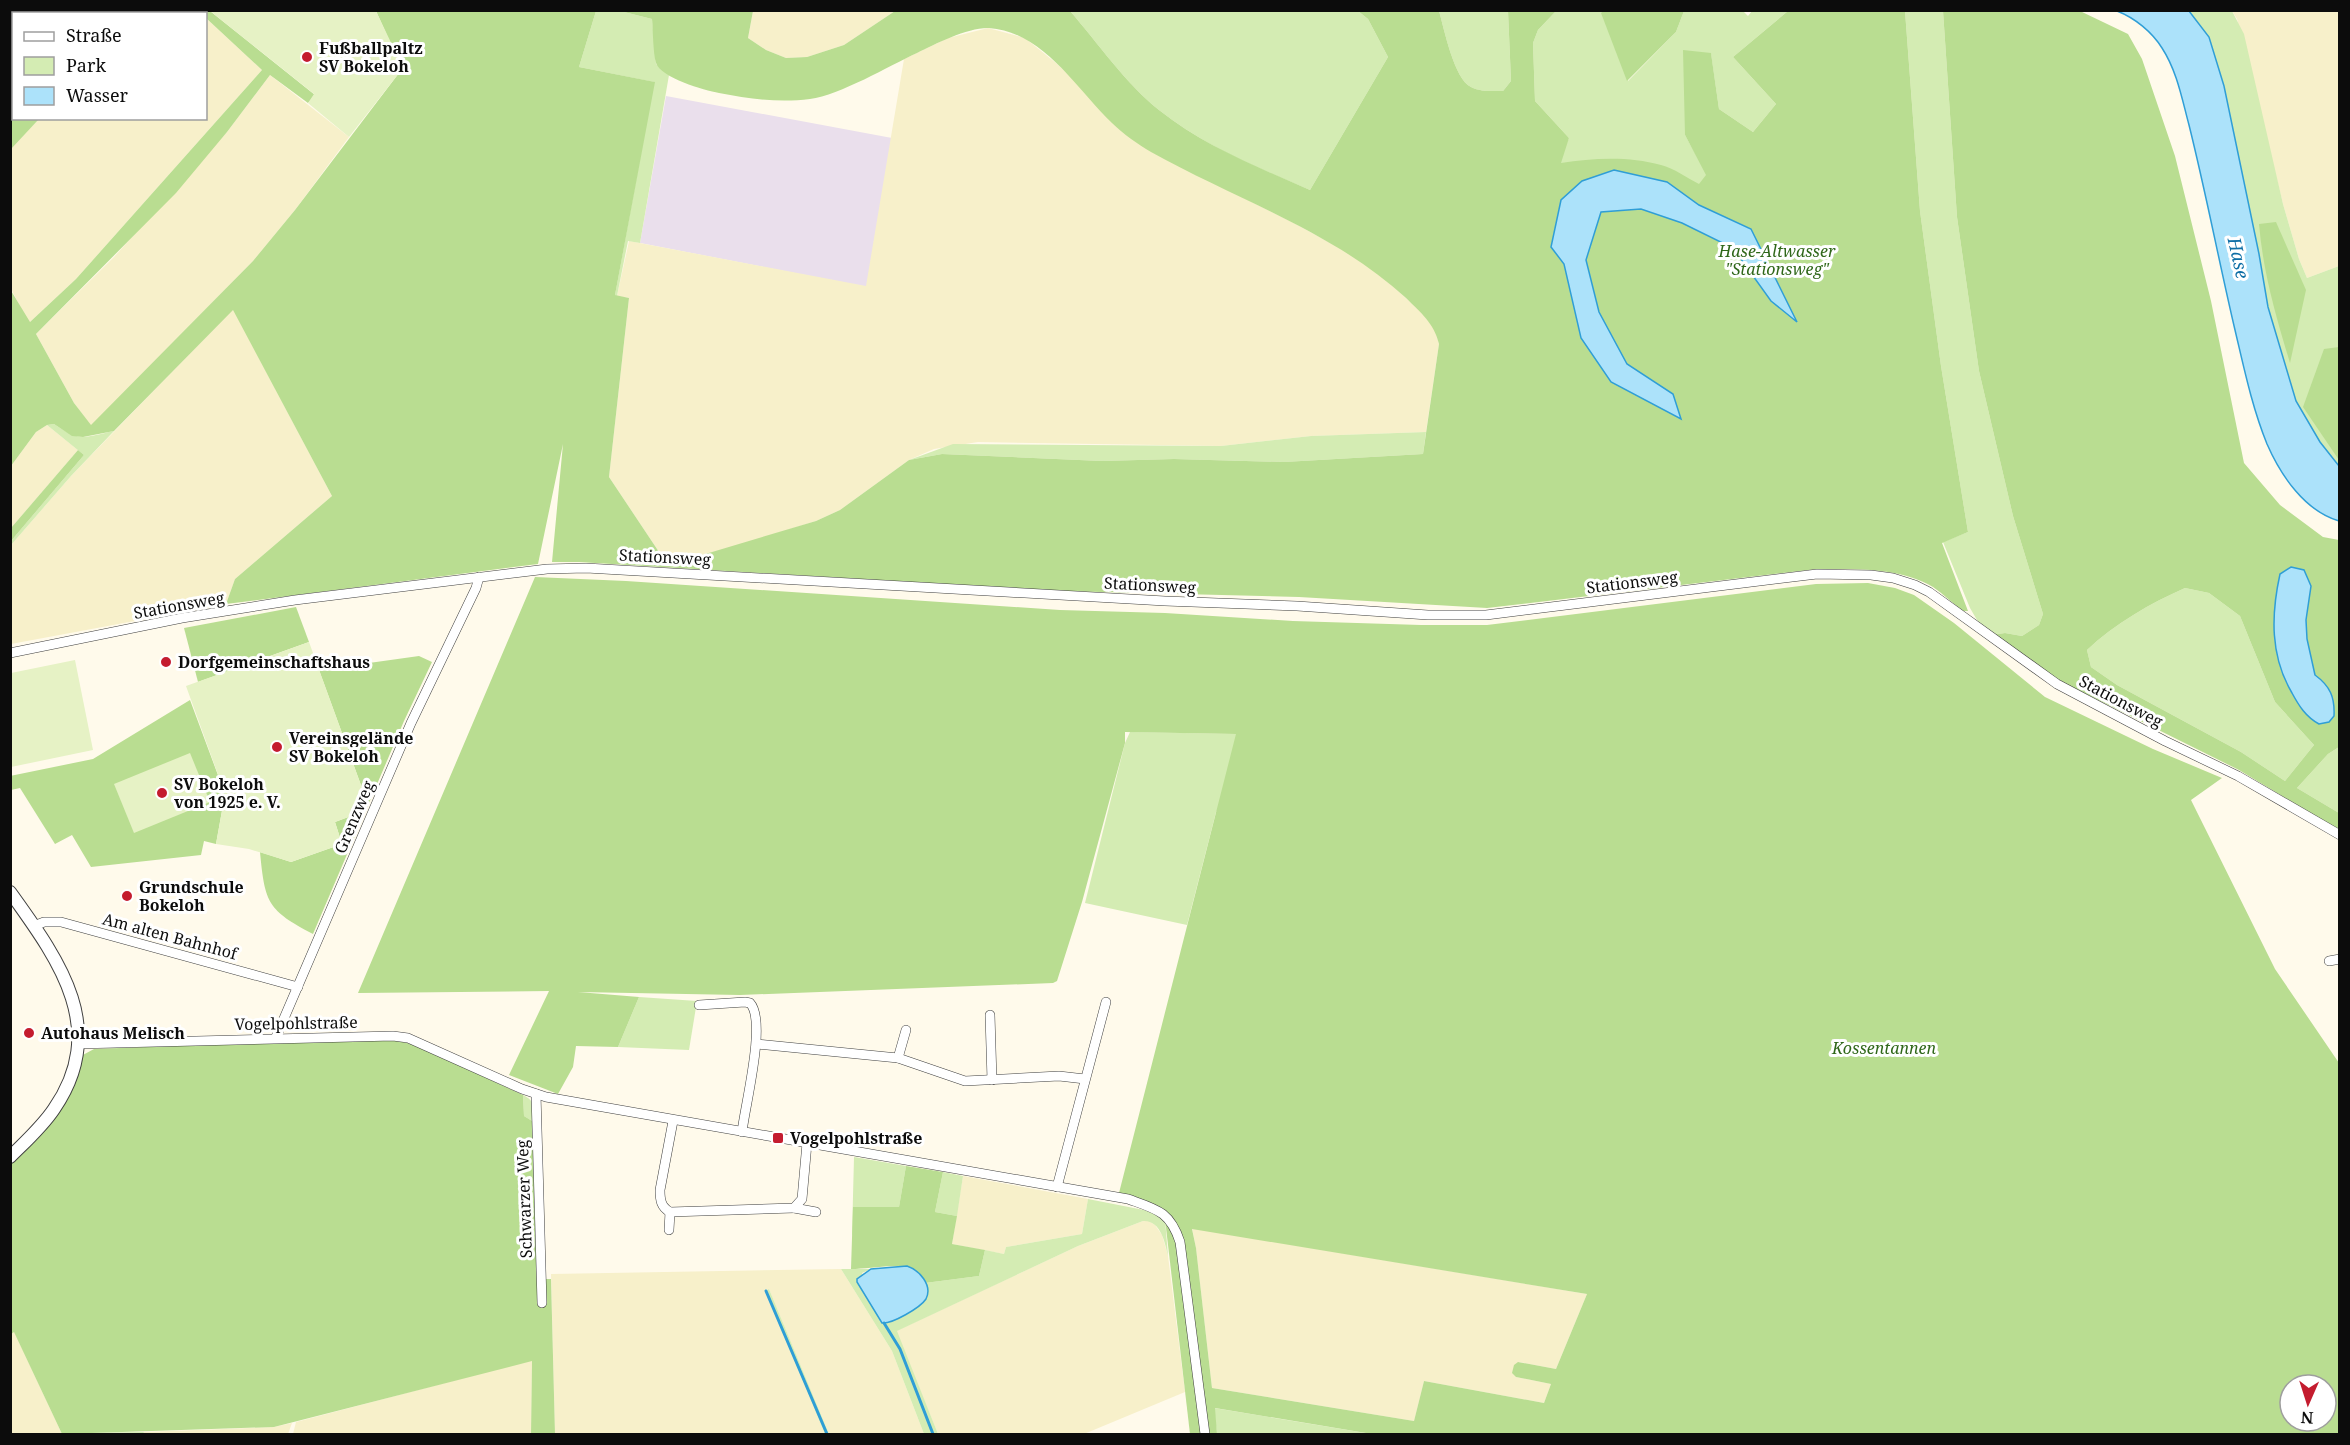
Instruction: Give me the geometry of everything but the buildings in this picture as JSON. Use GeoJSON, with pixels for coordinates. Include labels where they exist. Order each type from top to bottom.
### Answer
{"type":"FeatureCollection","features":[{"type":"Feature","properties":{"kind":"street","name":"Stationsweg"},"geometry":{"type":"LineString","coordinates":[[10,653],[182,618],[295,600],[536,569],[586,568],[1428,615],[1486,615],[1817,574],[1871,575],[1893,578],[1929,592],[2057,684],[2165,741],[2238,776],[2340,835]]}},
{"type":"Feature","properties":{"kind":"street","name":"Grenzweg"},"geometry":{"type":"LineString","coordinates":[[276,1037],[411,723],[476,588],[479,577]]}},
{"type":"Feature","properties":{"kind":"street"},"geometry":{"type":"LineString","coordinates":[[10,892],[34,926],[67,982],[75,1003],[77,1044],[70,1077],[55,1108],[10,1157]]}},
{"type":"Feature","properties":{"kind":"street","name":"Am alten Bahnhof"},"geometry":{"type":"LineString","coordinates":[[34,926],[44,921],[61,921],[297,987]]}},
{"type":"Feature","properties":{"kind":"street"},"geometry":{"type":"LineString","coordinates":[[2329,961],[2340,959]]}},
{"type":"Feature","properties":{"kind":"street"},"geometry":{"type":"LineString","coordinates":[[1057,1187],[1106,1002]]}},
{"type":"Feature","properties":{"kind":"street"},"geometry":{"type":"LineString","coordinates":[[699,1005],[750,1003],[756,1011],[757,1044],[742,1132]]}},
{"type":"Feature","properties":{"kind":"street"},"geometry":{"type":"LineString","coordinates":[[990,1016],[992,1080]]}},
{"type":"Feature","properties":{"kind":"street"},"geometry":{"type":"LineString","coordinates":[[898,1058],[906,1030]]}},
{"type":"Feature","properties":{"kind":"street","name":"Vogelpohlstraße"},"geometry":{"type":"LineString","coordinates":[[77,1044],[276,1037],[393,1036],[408,1038],[536,1094],[674,1121],[1128,1199],[1155,1208],[1166,1215],[1175,1227],[1180,1242],[1205,1434]]}},
{"type":"Feature","properties":{"kind":"street"},"geometry":{"type":"LineString","coordinates":[[757,1044],[898,1058],[965,1081],[1059,1076],[1085,1079]]}},
{"type":"Feature","properties":{"kind":"street","name":"Schwarzer Weg"},"geometry":{"type":"LineString","coordinates":[[536,1094],[542,1303]]}},
{"type":"Feature","properties":{"kind":"street"},"geometry":{"type":"LineString","coordinates":[[674,1121],[660,1190],[660,1200],[664,1209],[670,1212],[794,1208],[816,1212]]}},
{"type":"Feature","properties":{"kind":"street"},"geometry":{"type":"LineString","coordinates":[[794,1208],[802,1199],[807,1143]]}},
{"type":"Feature","properties":{"kind":"street"},"geometry":{"type":"LineString","coordinates":[[669,1230],[670,1212]]}},
{"type":"Feature","properties":{"kind":"shaded area"},"geometry":{"type":"Polygon","coordinates":[[[129,10],[197,10],[199,12],[128,12],[129,10]]]}},
{"type":"Feature","properties":{"kind":"shaded area"},"geometry":{"type":"Polygon","coordinates":[[[11,11],[63,11],[12,12],[11,61],[11,11]]]}},
{"type":"Feature","properties":{"kind":"shaded area"},"geometry":{"type":"Polygon","coordinates":[[[753,11],[895,11],[844,45],[807,57],[786,58],[766,50],[748,38],[753,11]]]}},
{"type":"Feature","properties":{"kind":"shaded area"},"geometry":{"type":"Polygon","coordinates":[[[2232,11],[2339,11],[2339,266],[2307,278],[2283,204],[2237,19],[2232,11]]]}},
{"type":"Feature","properties":{"kind":"shaded area"},"geometry":{"type":"Polygon","coordinates":[[[207,19],[262,70],[76,279],[29,323],[11,289],[10,149],[38,120],[207,120],[207,19]]]}},
{"type":"Feature","properties":{"kind":"shaded area"},"geometry":{"type":"Polygon","coordinates":[[[988,28],[1025,38],[1056,63],[1150,151],[1292,222],[1345,251],[1382,276],[1421,312],[1435,329],[1439,344],[1426,432],[1311,436],[1221,446],[978,442],[934,449],[909,460],[840,510],[816,521],[682,561],[665,561],[609,477],[629,298],[617,296],[629,241],[866,286],[904,59],[948,38],[988,28]]]}},
{"type":"Feature","properties":{"kind":"shaded area"},"geometry":{"type":"Polygon","coordinates":[[[270,75],[349,137],[295,210],[253,261],[91,426],[74,403],[36,334],[114,257],[227,132],[270,75]]]}},
{"type":"Feature","properties":{"kind":"shaded area"},"geometry":{"type":"Polygon","coordinates":[[[666,96],[892,138],[867,287],[640,243],[666,96]]]}},
{"type":"Feature","properties":{"kind":"shaded area"},"geometry":{"type":"Polygon","coordinates":[[[233,309],[332,496],[235,579],[226,604],[11,644],[11,545],[71,476],[233,309]]]}},
{"type":"Feature","properties":{"kind":"shaded area"},"geometry":{"type":"Polygon","coordinates":[[[47,425],[78,450],[11,528],[11,466],[36,432],[47,425]]]}},
{"type":"Feature","properties":{"kind":"shaded area"},"geometry":{"type":"Polygon","coordinates":[[[963,1176],[1088,1199],[1082,1234],[1006,1247],[1004,1254],[952,1244],[963,1176]]]}},
{"type":"Feature","properties":{"kind":"shaded area"},"geometry":{"type":"Polygon","coordinates":[[[1143,1221],[1149,1221],[1155,1225],[1162,1235],[1168,1256],[1185,1392],[1084,1434],[938,1434],[896,1331],[1078,1246],[1143,1221]]]}},
{"type":"Feature","properties":{"kind":"shaded area"},"geometry":{"type":"Polygon","coordinates":[[[1192,1228],[1587,1294],[1556,1369],[1519,1362],[1516,1377],[1551,1384],[1544,1403],[1424,1381],[1414,1421],[1212,1388],[1192,1228]]]}},
{"type":"Feature","properties":{"kind":"shaded area"},"geometry":{"type":"Polygon","coordinates":[[[841,1269],[892,1351],[924,1434],[829,1434],[769,1289],[765,1291],[825,1434],[555,1434],[551,1274],[841,1269]]]}},
{"type":"Feature","properties":{"kind":"shaded area"},"geometry":{"type":"Polygon","coordinates":[[[14,1331],[62,1434],[11,1434],[10,1334],[14,1331]]]}},
{"type":"Feature","properties":{"kind":"shaded area"},"geometry":{"type":"Polygon","coordinates":[[[532,1360],[531,1434],[293,1434],[296,1422],[532,1360]]]}},
{"type":"Feature","properties":{"kind":"shaded area"},"geometry":{"type":"Polygon","coordinates":[[[292,1423],[288,1434],[143,1434],[144,1432],[274,1427],[292,1423]]]}},
{"type":"Feature","properties":{"kind":"green space"},"geometry":{"type":"Polygon","coordinates":[[[63,10],[129,11],[128,12],[62,12],[63,10]]]}},
{"type":"Feature","properties":{"kind":"green space"},"geometry":{"type":"Polygon","coordinates":[[[1605,10],[1684,11],[1676,32],[1627,81],[1601,13],[1605,10]]]}},
{"type":"Feature","properties":{"kind":"green space","name":"Hase-Altwasser \"Stationsweg\""},"geometry":{"type":"Polygon","coordinates":[[[197,11],[210,11],[315,95],[308,103],[270,75],[227,132],[176,193],[36,334],[74,403],[91,425],[253,261],[295,210],[402,69],[376,11],[596,11],[579,67],[655,82],[615,295],[629,298],[609,477],[665,561],[682,561],[816,521],[840,510],[909,460],[942,454],[1102,461],[1174,459],[1284,462],[1423,454],[1439,344],[1434,330],[1422,314],[1378,274],[1316,235],[1141,146],[1112,123],[1058,64],[1043,51],[1009,32],[989,28],[972,30],[942,41],[835,92],[810,99],[776,100],[712,91],[666,74],[656,63],[652,19],[620,11],[753,11],[748,38],[766,50],[786,58],[807,57],[844,45],[895,11],[1070,11],[1124,76],[1147,100],[1176,123],[1251,164],[1310,190],[1388,57],[1368,19],[1358,11],[1439,11],[1455,64],[1465,82],[1475,89],[1503,91],[1511,81],[1508,11],[1556,11],[1538,30],[1533,43],[1535,101],[1569,138],[1561,163],[1598,159],[1636,160],[1666,166],[1699,184],[1706,175],[1685,135],[1683,50],[1711,53],[1719,109],[1753,132],[1776,104],[1733,57],[1788,11],[1905,11],[1920,211],[1941,366],[1968,532],[1942,543],[1968,611],[1962,611],[1933,587],[1920,580],[1877,570],[1861,569],[1817,569],[1487,608],[1299,597],[1061,591],[552,562],[563,444],[538,564],[226,604],[235,579],[332,496],[233,310],[114,431],[83,437],[72,436],[54,424],[47,425],[36,432],[11,466],[10,289],[30,322],[76,279],[262,70],[207,19],[207,12],[197,11]],[[1667,182],[1561,200],[1551,247],[1564,264],[1581,338],[1673,394],[1627,364],[1599,312],[1586,260],[1600,212],[1641,209],[1682,223],[1733,248],[1771,301],[1796,320],[1751,229],[1699,205],[1667,182]]]}},
{"type":"Feature","properties":{"kind":"green space"},"geometry":{"type":"Polygon","coordinates":[[[210,11],[376,11],[403,68],[349,137],[308,103],[314,94],[210,11]]]}},
{"type":"Feature","properties":{"kind":"green space"},"geometry":{"type":"Polygon","coordinates":[[[596,11],[620,11],[652,19],[656,64],[669,75],[640,243],[628,241],[617,296],[615,295],[654,82],[579,67],[596,11]]]}},
{"type":"Feature","properties":{"kind":"green space"},"geometry":{"type":"Polygon","coordinates":[[[1070,11],[1358,11],[1368,19],[1388,57],[1310,190],[1251,165],[1176,123],[1147,100],[1124,76],[1070,11]]]}},
{"type":"Feature","properties":{"kind":"green space"},"geometry":{"type":"Polygon","coordinates":[[[1439,11],[1508,11],[1511,81],[1503,91],[1479,90],[1465,82],[1450,52],[1439,11]]]}},
{"type":"Feature","properties":{"kind":"green space"},"geometry":{"type":"Polygon","coordinates":[[[1556,11],[1604,11],[1602,13],[1628,81],[1676,32],[1684,11],[1743,11],[1748,16],[1752,11],[1788,11],[1733,57],[1776,104],[1753,132],[1719,109],[1711,54],[1685,135],[1707,175],[1700,184],[1535,217],[1569,138],[1535,101],[1533,43],[1538,30],[1556,11]]]}},
{"type":"Feature","properties":{"kind":"green space"},"geometry":{"type":"Polygon","coordinates":[[[1905,11],[1943,11],[1957,217],[1979,371],[2013,516],[2043,614],[2039,625],[2022,636],[2005,633],[1991,635],[1977,620],[1943,542],[1968,532],[1941,366],[1920,211],[1905,11]]]}},
{"type":"Feature","properties":{"kind":"green space"},"geometry":{"type":"Polygon","coordinates":[[[1943,11],[2080,11],[2128,34],[2142,59],[2175,156],[2211,301],[2244,463],[2280,505],[2323,537],[2339,540],[2339,747],[2328,754],[2297,788],[2339,813],[2339,830],[2239,770],[2062,682],[1991,635],[2005,633],[2022,636],[2039,625],[2043,614],[2013,516],[1979,371],[1957,217],[1943,11]],[[2185,588],[2133,615],[2087,650],[2091,667],[2117,685],[2241,752],[2285,781],[2314,745],[2275,702],[2240,616],[2209,593],[2185,588]]]}},
{"type":"Feature","properties":{"kind":"green space"},"geometry":{"type":"Polygon","coordinates":[[[2189,11],[2232,11],[2244,34],[2283,204],[2299,259],[2307,278],[2339,266],[2339,466],[2320,442],[2296,401],[2268,307],[2224,86],[2209,37],[2189,11]]]}},
{"type":"Feature","properties":{"kind":"green space"},"geometry":{"type":"Polygon","coordinates":[[[12,59],[12,120],[38,120],[11,149],[10,61],[12,59]]]}},
{"type":"Feature","properties":{"kind":"green space"},"geometry":{"type":"Polygon","coordinates":[[[2276,222],[2306,290],[2290,363],[2267,277],[2259,224],[2276,222]]]}},
{"type":"Feature","properties":{"kind":"green space"},"geometry":{"type":"Polygon","coordinates":[[[2339,347],[2340,460],[2303,407],[2324,349],[2339,347]]]}},
{"type":"Feature","properties":{"kind":"green space"},"geometry":{"type":"Polygon","coordinates":[[[54,424],[71,434],[83,437],[114,431],[11,545],[11,541],[84,455],[47,425],[54,424]]]}},
{"type":"Feature","properties":{"kind":"green space"},"geometry":{"type":"Polygon","coordinates":[[[1426,432],[1423,454],[1284,462],[1174,459],[1102,461],[942,454],[909,460],[953,444],[1221,446],[1311,436],[1426,432]]]}},
{"type":"Feature","properties":{"kind":"green space"},"geometry":{"type":"Polygon","coordinates":[[[78,450],[84,455],[11,541],[11,528],[78,450]]]}},
{"type":"Feature","properties":{"kind":"green space","name":"Kossentannen"},"geometry":{"type":"Polygon","coordinates":[[[535,577],[1060,610],[1421,625],[1487,625],[1816,584],[1868,583],[1895,588],[1914,595],[1954,623],[2045,697],[2153,749],[2222,778],[2191,800],[2275,969],[2339,1063],[2339,1434],[1372,1434],[1215,1408],[1217,1434],[1207,1434],[1176,1226],[1119,1193],[1236,734],[1125,732],[1125,743],[1082,902],[1057,981],[1053,983],[740,995],[578,992],[639,997],[618,1047],[576,1046],[573,1067],[558,1094],[509,1075],[549,991],[358,993],[535,577]],[[1192,1229],[1212,1388],[1414,1421],[1424,1381],[1544,1403],[1551,1384],[1516,1377],[1512,1373],[1514,1365],[1518,1362],[1556,1369],[1587,1294],[1192,1229]]]}},
{"type":"Feature","properties":{"kind":"green space"},"geometry":{"type":"Polygon","coordinates":[[[2185,588],[2209,593],[2240,616],[2275,702],[2314,745],[2285,781],[2241,752],[2117,685],[2091,667],[2087,650],[2098,640],[2133,615],[2185,588]]]}},
{"type":"Feature","properties":{"kind":"green space"},"geometry":{"type":"Polygon","coordinates":[[[296,607],[309,642],[198,682],[184,628],[296,607]]]}},
{"type":"Feature","properties":{"kind":"green space","name":"Vereinsgelände SV Bokeloh"},"geometry":{"type":"Polygon","coordinates":[[[309,642],[366,799],[359,813],[335,822],[342,844],[291,862],[249,849],[216,844],[225,794],[186,686],[309,642]]]}},
{"type":"Feature","properties":{"kind":"green space"},"geometry":{"type":"Polygon","coordinates":[[[419,656],[432,662],[404,721],[313,934],[286,918],[271,903],[264,883],[260,852],[291,862],[342,844],[335,822],[359,813],[366,799],[319,670],[419,656]]]}},
{"type":"Feature","properties":{"kind":"green space"},"geometry":{"type":"Polygon","coordinates":[[[75,660],[93,750],[11,767],[11,673],[75,660]]]}},
{"type":"Feature","properties":{"kind":"green space"},"geometry":{"type":"Polygon","coordinates":[[[190,700],[225,794],[216,844],[204,841],[201,855],[91,867],[72,835],[55,844],[20,788],[11,790],[10,776],[93,759],[190,700]]]}},
{"type":"Feature","properties":{"kind":"green space"},"geometry":{"type":"Polygon","coordinates":[[[1271,731],[1216,812],[1187,925],[1085,903],[1125,743],[1130,732],[1237,734],[1271,731]]]}},
{"type":"Feature","properties":{"kind":"green space"},"geometry":{"type":"Polygon","coordinates":[[[2339,747],[2339,813],[2297,788],[2328,754],[2339,747]]]}},
{"type":"Feature","properties":{"kind":"green space","name":"SV Bokeloh von 1925 e. V."},"geometry":{"type":"Polygon","coordinates":[[[190,753],[210,802],[134,833],[114,784],[190,753]]]}},
{"type":"Feature","properties":{"kind":"green space"},"geometry":{"type":"Polygon","coordinates":[[[639,997],[697,1001],[689,1050],[618,1047],[639,997]]]}},
{"type":"Feature","properties":{"kind":"green space"},"geometry":{"type":"Polygon","coordinates":[[[394,1040],[416,1045],[523,1095],[524,1116],[537,1124],[542,1279],[551,1279],[555,1434],[531,1434],[532,1361],[274,1427],[62,1434],[14,1332],[11,1334],[10,1165],[42,1128],[81,1056],[94,1049],[394,1040]]]}},
{"type":"Feature","properties":{"kind":"green space"},"geometry":{"type":"Polygon","coordinates":[[[523,1095],[533,1103],[537,1124],[524,1116],[523,1095]]]}},
{"type":"Feature","properties":{"kind":"green space"},"geometry":{"type":"Polygon","coordinates":[[[854,1157],[906,1166],[899,1207],[887,1208],[852,1235],[854,1157]]]}},
{"type":"Feature","properties":{"kind":"green space"},"geometry":{"type":"Polygon","coordinates":[[[906,1166],[943,1172],[935,1212],[957,1216],[952,1244],[985,1250],[979,1276],[925,1283],[920,1275],[904,1267],[851,1269],[853,1207],[899,1207],[906,1166]]]}},
{"type":"Feature","properties":{"kind":"green space"},"geometry":{"type":"Polygon","coordinates":[[[943,1172],[963,1176],[957,1216],[935,1212],[943,1172]]]}},
{"type":"Feature","properties":{"kind":"green space"},"geometry":{"type":"Polygon","coordinates":[[[1088,1199],[1149,1211],[1165,1219],[1168,1256],[1164,1239],[1158,1228],[1154,1224],[1143,1221],[1078,1246],[897,1331],[938,1434],[924,1434],[892,1351],[841,1269],[871,1269],[862,1273],[881,1322],[888,1323],[924,1301],[927,1296],[925,1283],[979,1276],[985,1250],[1004,1254],[1006,1247],[1082,1234],[1088,1199]]]}},
{"type":"Feature","properties":{"kind":"green space"},"geometry":{"type":"Polygon","coordinates":[[[1165,1219],[1178,1243],[1203,1434],[1190,1434],[1165,1219]]]}},
{"type":"Feature","properties":{"kind":"green space"},"geometry":{"type":"Polygon","coordinates":[[[769,1289],[829,1434],[825,1434],[765,1291],[769,1289]]]}},
{"type":"Feature","properties":{"kind":"green space"},"geometry":{"type":"Polygon","coordinates":[[[1214,1408],[1372,1434],[1217,1434],[1214,1408]]]}},
{"type":"Feature","properties":{"kind":"green space"},"geometry":{"type":"Polygon","coordinates":[[[144,1432],[143,1434],[11,1434],[144,1432]]]}},
{"type":"Feature","properties":{"kind":"water","name":"Hase"},"geometry":{"type":"Polygon","coordinates":[[[2117,11],[2189,11],[2209,37],[2224,86],[2268,307],[2296,401],[2320,442],[2339,466],[2339,521],[2315,509],[2305,501],[2279,468],[2267,444],[2245,373],[2195,151],[2175,76],[2167,57],[2153,36],[2137,22],[2117,11]]]}},
{"type":"Feature","properties":{"kind":"water"},"geometry":{"type":"Polygon","coordinates":[[[1614,170],[1667,182],[1699,205],[1751,229],[1797,322],[1771,301],[1733,248],[1682,223],[1641,209],[1601,212],[1586,260],[1599,312],[1627,364],[1673,394],[1681,419],[1611,382],[1581,338],[1564,264],[1551,247],[1561,200],[1582,181],[1614,170]]]}},
{"type":"Feature","properties":{"kind":"water"},"geometry":{"type":"Polygon","coordinates":[[[2291,567],[2304,570],[2311,586],[2306,620],[2307,639],[2315,675],[2328,688],[2334,703],[2334,716],[2329,722],[2319,724],[2303,711],[2285,679],[2276,650],[2274,620],[2277,589],[2280,574],[2291,567]]]}},
{"type":"Feature","properties":{"kind":"water"},"geometry":{"type":"Polygon","coordinates":[[[907,1266],[924,1279],[928,1288],[926,1299],[906,1315],[882,1323],[857,1279],[871,1269],[907,1266]]]}},
{"type":"Feature","properties":{"kind":"waterway"},"geometry":{"type":"LineString","coordinates":[[766,1291],[827,1434]]}},
{"type":"Feature","properties":{"kind":"waterway"},"geometry":{"type":"LineString","coordinates":[[884,1323],[900,1349],[933,1434]]}},
{"type":"Feature","properties":{"kind":"place","name":"Fußballpaltz SV Bokeloh"},"geometry":{"type":"Point","coordinates":[307,57]}},
{"type":"Feature","properties":{"kind":"place","name":"Dorfgemeinschaftshaus"},"geometry":{"type":"Point","coordinates":[166,662]}},
{"type":"Feature","properties":{"kind":"place","name":"Vereinsgelände SV Bokeloh"},"geometry":{"type":"Point","coordinates":[277,747]}},
{"type":"Feature","properties":{"kind":"place","name":"SV Bokeloh von 1925 e. V."},"geometry":{"type":"Point","coordinates":[162,793]}},
{"type":"Feature","properties":{"kind":"place","name":"Grundschule Bokeloh"},"geometry":{"type":"Point","coordinates":[127,896]}},
{"type":"Feature","properties":{"kind":"place","name":"Autohaus Melisch"},"geometry":{"type":"Point","coordinates":[29,1033]}},
{"type":"Feature","properties":{"kind":"place","name":"Vogelpohlstraße"},"geometry":{"type":"Point","coordinates":[778,1138]}}]}
